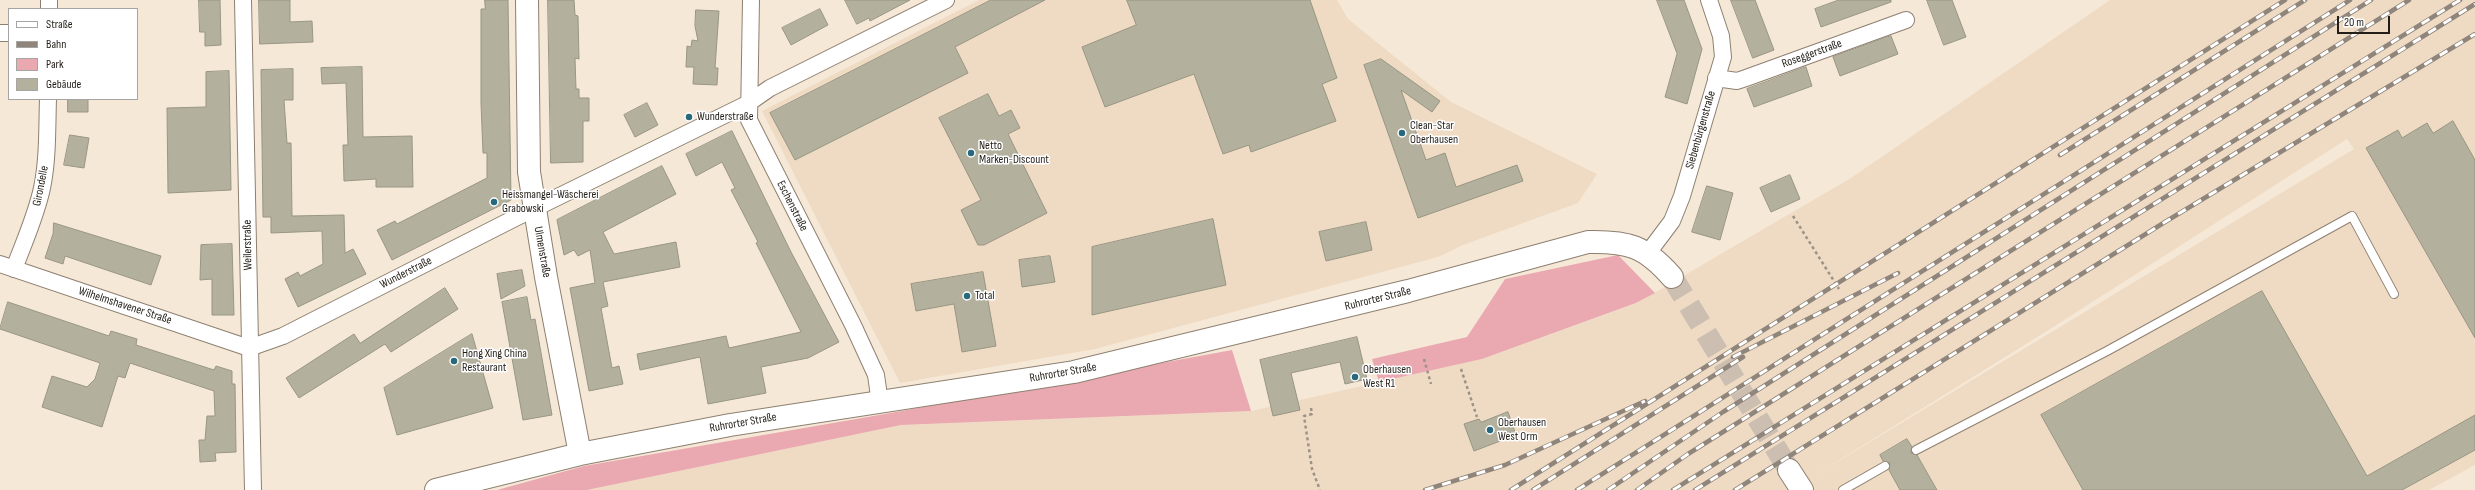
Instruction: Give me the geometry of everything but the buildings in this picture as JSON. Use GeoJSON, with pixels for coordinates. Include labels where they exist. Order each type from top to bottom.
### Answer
{"type":"FeatureCollection","features":[{"type":"Feature","properties":{"kind":"main road","name":"Ulmenstraße"},"geometry":{"type":"LineString","coordinates":[[527,0],[529,172],[534,210],[580,454]]}},
{"type":"Feature","properties":{"kind":"main road","name":"Ruhrorter Straße"},"geometry":{"type":"LineString","coordinates":[[436,490],[580,454],[738,424],[1074,372],[1146,356],[1455,280],[1569,246],[1611,242],[1631,245],[1648,253],[1672,277]]}},
{"type":"Feature","properties":{"kind":"main road"},"geometry":{"type":"LineString","coordinates":[[1789,470],[1802,490]]}},
{"type":"Feature","properties":{"kind":"street","name":"Weilerstraße"},"geometry":{"type":"LineString","coordinates":[[243,0],[253,490]]}},
{"type":"Feature","properties":{"kind":"street","name":"Eschenstraße"},"geometry":{"type":"LineString","coordinates":[[751,0],[747,116],[876,375],[880,403]]}},
{"type":"Feature","properties":{"kind":"street","name":"Wunderstraße"},"geometry":{"type":"LineString","coordinates":[[249,348],[283,336],[748,104],[770,88],[946,0]]}},
{"type":"Feature","properties":{"kind":"street","name":"Siebenbürgenstraße"},"geometry":{"type":"LineString","coordinates":[[1648,253],[1672,221],[1716,78],[1724,57],[1724,46],[1709,0]]}},
{"type":"Feature","properties":{"kind":"street","name":"Roseggerstraße"},"geometry":{"type":"LineString","coordinates":[[1716,78],[1737,80],[1746,78],[1906,20]]}},
{"type":"Feature","properties":{"kind":"street","name":"Girondelle"},"geometry":{"type":"LineString","coordinates":[[7,267],[31,225],[42,188],[46,154],[48,100]]}},
{"type":"Feature","properties":{"kind":"street","name":"Wilhelmshavener Straße"},"geometry":{"type":"LineString","coordinates":[[7,267],[249,348]]}},
{"type":"Feature","properties":{"kind":"lane"},"geometry":{"type":"LineString","coordinates":[[1916,450],[2107,351],[2352,216],[2394,294]]}},
{"type":"Feature","properties":{"kind":"lane"},"geometry":{"type":"LineString","coordinates":[[1843,490],[1885,466]]}},
{"type":"Feature","properties":{"kind":"path"},"geometry":{"type":"LineString","coordinates":[[1793,216],[1838,289]]}},
{"type":"Feature","properties":{"kind":"path"},"geometry":{"type":"LineString","coordinates":[[1424,359],[1431,384]]}},
{"type":"Feature","properties":{"kind":"path"},"geometry":{"type":"LineString","coordinates":[[1461,369],[1477,417]]}},
{"type":"Feature","properties":{"kind":"path"},"geometry":{"type":"LineString","coordinates":[[1311,408],[1312,414],[1304,416],[1312,469],[1320,490]]}},
{"type":"Feature","properties":{"kind":"shaded area"},"geometry":{"type":"Polygon","coordinates":[[[979,0],[1337,0],[1348,19],[1451,102],[1597,174],[1578,203],[1463,245],[1438,257],[1095,349],[900,383],[762,111],[979,0]]]}},
{"type":"Feature","properties":{"kind":"shaded area"},"geometry":{"type":"Polygon","coordinates":[[[2110,0],[2475,0],[2475,465],[2429,490],[587,490],[901,425],[1251,411],[1482,359],[1637,303],[1851,178],[2110,0]],[[2347,139],[2047,331],[1812,477],[2354,149],[2347,139]]]}},
{"type":"Feature","properties":{"kind":"green space"},"geometry":{"type":"Polygon","coordinates":[[[1618,255],[1655,293],[1636,303],[1482,359],[1379,382],[1372,359],[1467,337],[1505,279],[1618,255]]]}},
{"type":"Feature","properties":{"kind":"green space"},"geometry":{"type":"Polygon","coordinates":[[[1232,350],[1251,411],[901,425],[587,490],[497,490],[584,466],[885,414],[1232,350]]]}},
{"type":"Feature","properties":{"kind":"tunnel"},"geometry":{"type":"LineString","coordinates":[[1672,277],[1789,470]]}},
{"type":"Feature","properties":{"kind":"railway"},"geometry":{"type":"LineString","coordinates":[[1511,490],[2285,0]]}},
{"type":"Feature","properties":{"kind":"railway"},"geometry":{"type":"LineString","coordinates":[[2060,155],[2305,0]]}},
{"type":"Feature","properties":{"kind":"railway"},"geometry":{"type":"LineString","coordinates":[[1577,490],[2350,0]]}},
{"type":"Feature","properties":{"kind":"railway"},"geometry":{"type":"LineString","coordinates":[[1608,490],[1723,412],[2371,0]]}},
{"type":"Feature","properties":{"kind":"railway"},"geometry":{"type":"LineString","coordinates":[[1637,490],[1688,454],[2409,0]]}},
{"type":"Feature","properties":{"kind":"railway"},"geometry":{"type":"LineString","coordinates":[[1673,490],[2460,0]]}},
{"type":"Feature","properties":{"kind":"railway"},"geometry":{"type":"LineString","coordinates":[[1695,490],[2475,4]]}},
{"type":"Feature","properties":{"kind":"railway"},"geometry":{"type":"LineString","coordinates":[[1735,490],[2165,222],[2475,34]]}},
{"type":"Feature","properties":{"kind":"railway"},"geometry":{"type":"LineString","coordinates":[[1733,357],[1898,273]]}},
{"type":"Feature","properties":{"kind":"railway"},"geometry":{"type":"LineString","coordinates":[[1533,490],[1743,357]]}},
{"type":"Feature","properties":{"kind":"railway"},"geometry":{"type":"LineString","coordinates":[[1425,490],[1505,465],[1645,401]]}},
{"type":"Feature","properties":{"kind":"place","name":"Wunderstraße"},"geometry":{"type":"Point","coordinates":[689,117]}},
{"type":"Feature","properties":{"kind":"place","name":"Clean-Star Oberhausen"},"geometry":{"type":"Point","coordinates":[1402,133]}},
{"type":"Feature","properties":{"kind":"place","name":"Netto Marken-Discount"},"geometry":{"type":"Point","coordinates":[971,153]}},
{"type":"Feature","properties":{"kind":"place","name":"Heissmangel-Wäscherei Grabowski"},"geometry":{"type":"Point","coordinates":[494,202]}},
{"type":"Feature","properties":{"kind":"place","name":"Total"},"geometry":{"type":"Point","coordinates":[967,296]}},
{"type":"Feature","properties":{"kind":"place","name":"Hong Xing China Restaurant"},"geometry":{"type":"Point","coordinates":[454,361]}},
{"type":"Feature","properties":{"kind":"place","name":"Oberhausen West R1"},"geometry":{"type":"Point","coordinates":[1355,377]}},
{"type":"Feature","properties":{"kind":"place","name":"Oberhausen West Orm"},"geometry":{"type":"Point","coordinates":[1490,430]}}]}
